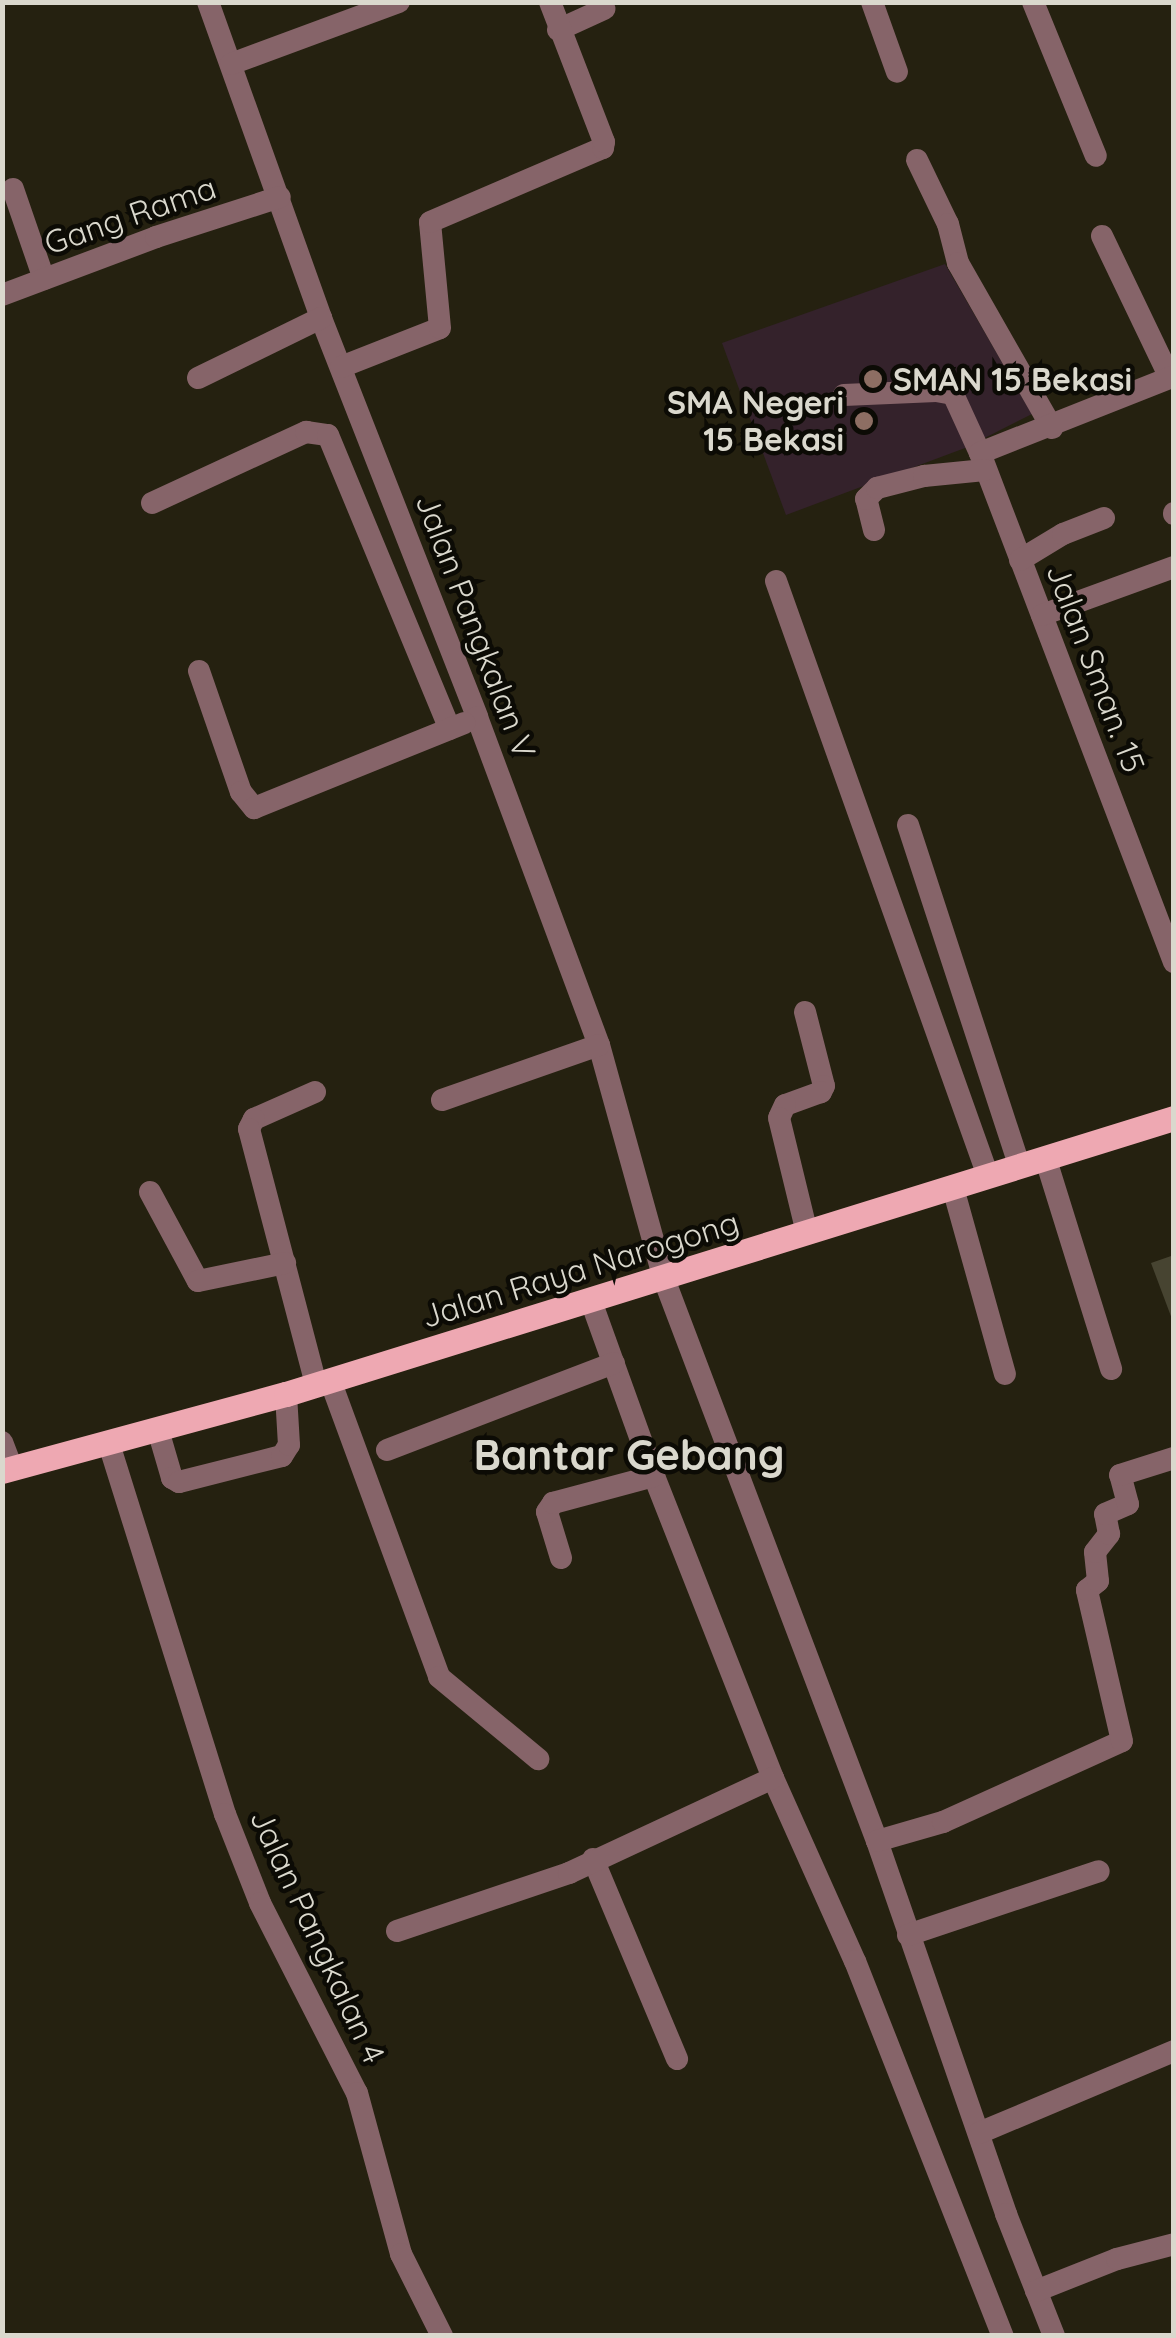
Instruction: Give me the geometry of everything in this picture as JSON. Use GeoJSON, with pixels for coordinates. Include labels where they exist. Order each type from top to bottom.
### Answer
{"type":"FeatureCollection","features":[{"type":"Feature","properties":{"kind":"main road","name":"Jalan Raya Narogong"},"geometry":{"type":"LineString","coordinates":[[7,1469],[286,1394],[1174,1118]]}},
{"type":"Feature","properties":{"kind":"street","name":"Jalan Pangkalan V"},"geometry":{"type":"LineString","coordinates":[[208,2],[321,318],[478,717],[599,1045],[664,1279],[877,1841],[1054,2336]]}},
{"type":"Feature","properties":{"kind":"street"},"geometry":{"type":"LineString","coordinates":[[232,64],[400,2]]}},
{"type":"Feature","properties":{"kind":"street"},"geometry":{"type":"LineString","coordinates":[[341,366],[440,328],[430,222],[603,148],[550,2]]}},
{"type":"Feature","properties":{"kind":"street"},"geometry":{"type":"LineString","coordinates":[[872,2],[897,72]]}},
{"type":"Feature","properties":{"kind":"street"},"geometry":{"type":"LineString","coordinates":[[1033,2],[1096,156]]}},
{"type":"Feature","properties":{"kind":"street"},"geometry":{"type":"LineString","coordinates":[[558,30],[604,10]]}},
{"type":"Feature","properties":{"kind":"street"},"geometry":{"type":"LineString","coordinates":[[917,160],[948,224],[958,263],[1052,428]]}},
{"type":"Feature","properties":{"kind":"street"},"geometry":{"type":"LineString","coordinates":[[13,188],[44,279]]}},
{"type":"Feature","properties":{"kind":"street","name":"Gang Rama"},"geometry":{"type":"LineString","coordinates":[[2,295],[280,198]]}},
{"type":"Feature","properties":{"kind":"street"},"geometry":{"type":"LineString","coordinates":[[874,530],[866,499],[876,488],[982,462],[1172,377],[1102,236]]}},
{"type":"Feature","properties":{"kind":"street"},"geometry":{"type":"LineString","coordinates":[[198,378],[321,318]]}},
{"type":"Feature","properties":{"kind":"street","name":"Jalan Sman. 15"},"geometry":{"type":"LineString","coordinates":[[844,395],[947,391],[953,394],[1174,962]]}},
{"type":"Feature","properties":{"kind":"street"},"geometry":{"type":"LineString","coordinates":[[152,504],[306,432],[328,435],[450,729]]}},
{"type":"Feature","properties":{"kind":"street"},"geometry":{"type":"LineString","coordinates":[[1020,560],[1063,534],[1104,518]]}},
{"type":"Feature","properties":{"kind":"street"},"geometry":{"type":"LineString","coordinates":[[1042,615],[1174,567]]}},
{"type":"Feature","properties":{"kind":"street"},"geometry":{"type":"LineString","coordinates":[[776,581],[988,1176]]}},
{"type":"Feature","properties":{"kind":"street"},"geometry":{"type":"LineString","coordinates":[[199,670],[241,792],[254,808],[478,717]]}},
{"type":"Feature","properties":{"kind":"street"},"geometry":{"type":"LineString","coordinates":[[908,825],[1020,1167]]}},
{"type":"Feature","properties":{"kind":"street"},"geometry":{"type":"LineString","coordinates":[[805,1012],[824,1086],[821,1092],[784,1106],[778,1118],[807,1233]]}},
{"type":"Feature","properties":{"kind":"street"},"geometry":{"type":"LineString","coordinates":[[442,1100],[599,1045]]}},
{"type":"Feature","properties":{"kind":"street"},"geometry":{"type":"LineString","coordinates":[[315,1092],[254,1119],[248,1129],[323,1382],[439,1677],[538,1759]]}},
{"type":"Feature","properties":{"kind":"street"},"geometry":{"type":"LineString","coordinates":[[1046,1160],[1112,1369]]}},
{"type":"Feature","properties":{"kind":"street"},"geometry":{"type":"LineString","coordinates":[[953,1188],[1004,1374]]}},
{"type":"Feature","properties":{"kind":"street"},"geometry":{"type":"LineString","coordinates":[[150,1192],[198,1282],[285,1263]]}},
{"type":"Feature","properties":{"kind":"street"},"geometry":{"type":"LineString","coordinates":[[591,1300],[654,1476],[773,1778],[855,1961],[1004,2336]]}},
{"type":"Feature","properties":{"kind":"street"},"geometry":{"type":"LineString","coordinates":[[387,1450],[614,1363]]}},
{"type":"Feature","properties":{"kind":"street"},"geometry":{"type":"LineString","coordinates":[[158,1430],[172,1478],[179,1482],[282,1456],[289,1445],[286,1394]]}},
{"type":"Feature","properties":{"kind":"street"},"geometry":{"type":"LineString","coordinates":[[2,1442],[7,1469]]}},
{"type":"Feature","properties":{"kind":"street","name":"Jalan Pangkalan 4"},"geometry":{"type":"LineString","coordinates":[[110,1444],[225,1814],[260,1903],[357,2093],[401,2254],[442,2336]]}},
{"type":"Feature","properties":{"kind":"street"},"geometry":{"type":"LineString","coordinates":[[877,1841],[943,1822],[1122,1740],[1087,1590],[1098,1581],[1095,1552],[1109,1534],[1105,1514],[1128,1504],[1120,1475],[1174,1458]]}},
{"type":"Feature","properties":{"kind":"street"},"geometry":{"type":"LineString","coordinates":[[561,1558],[547,1512],[553,1503],[654,1476]]}},
{"type":"Feature","properties":{"kind":"street"},"geometry":{"type":"LineString","coordinates":[[397,1931],[569,1872],[773,1778]]}},
{"type":"Feature","properties":{"kind":"street"},"geometry":{"type":"LineString","coordinates":[[593,1859],[677,2059]]}},
{"type":"Feature","properties":{"kind":"street"},"geometry":{"type":"LineString","coordinates":[[908,1936],[1099,1871]]}},
{"type":"Feature","properties":{"kind":"street"},"geometry":{"type":"LineString","coordinates":[[979,2133],[1174,2050]]}},
{"type":"Feature","properties":{"kind":"street"},"geometry":{"type":"LineString","coordinates":[[1036,2291],[1117,2259],[1174,2244]]}},
{"type":"Feature","properties":{"kind":"shaded area","name":"SMAN 15 Bekasi"},"geometry":{"type":"Polygon","coordinates":[[[945,264],[1032,414],[965,448],[786,515],[722,343],[945,264]]]}},
{"type":"Feature","properties":{"kind":"building"},"geometry":{"type":"Polygon","coordinates":[[[1174,1255],[1174,1319],[1172,1319],[1151,1263],[1174,1255]]]}},
{"type":"Feature","properties":{"kind":"place","name":"SMAN 15 Bekasi"},"geometry":{"type":"Point","coordinates":[873,379]}},
{"type":"Feature","properties":{"kind":"place","name":"SMA Negeri 15 Bekasi"},"geometry":{"type":"Point","coordinates":[864,421]}},
{"type":"Feature","properties":{"kind":"district","name":"Bantar Gebang"},"geometry":{"type":"Point","coordinates":[629,1455]}}]}
